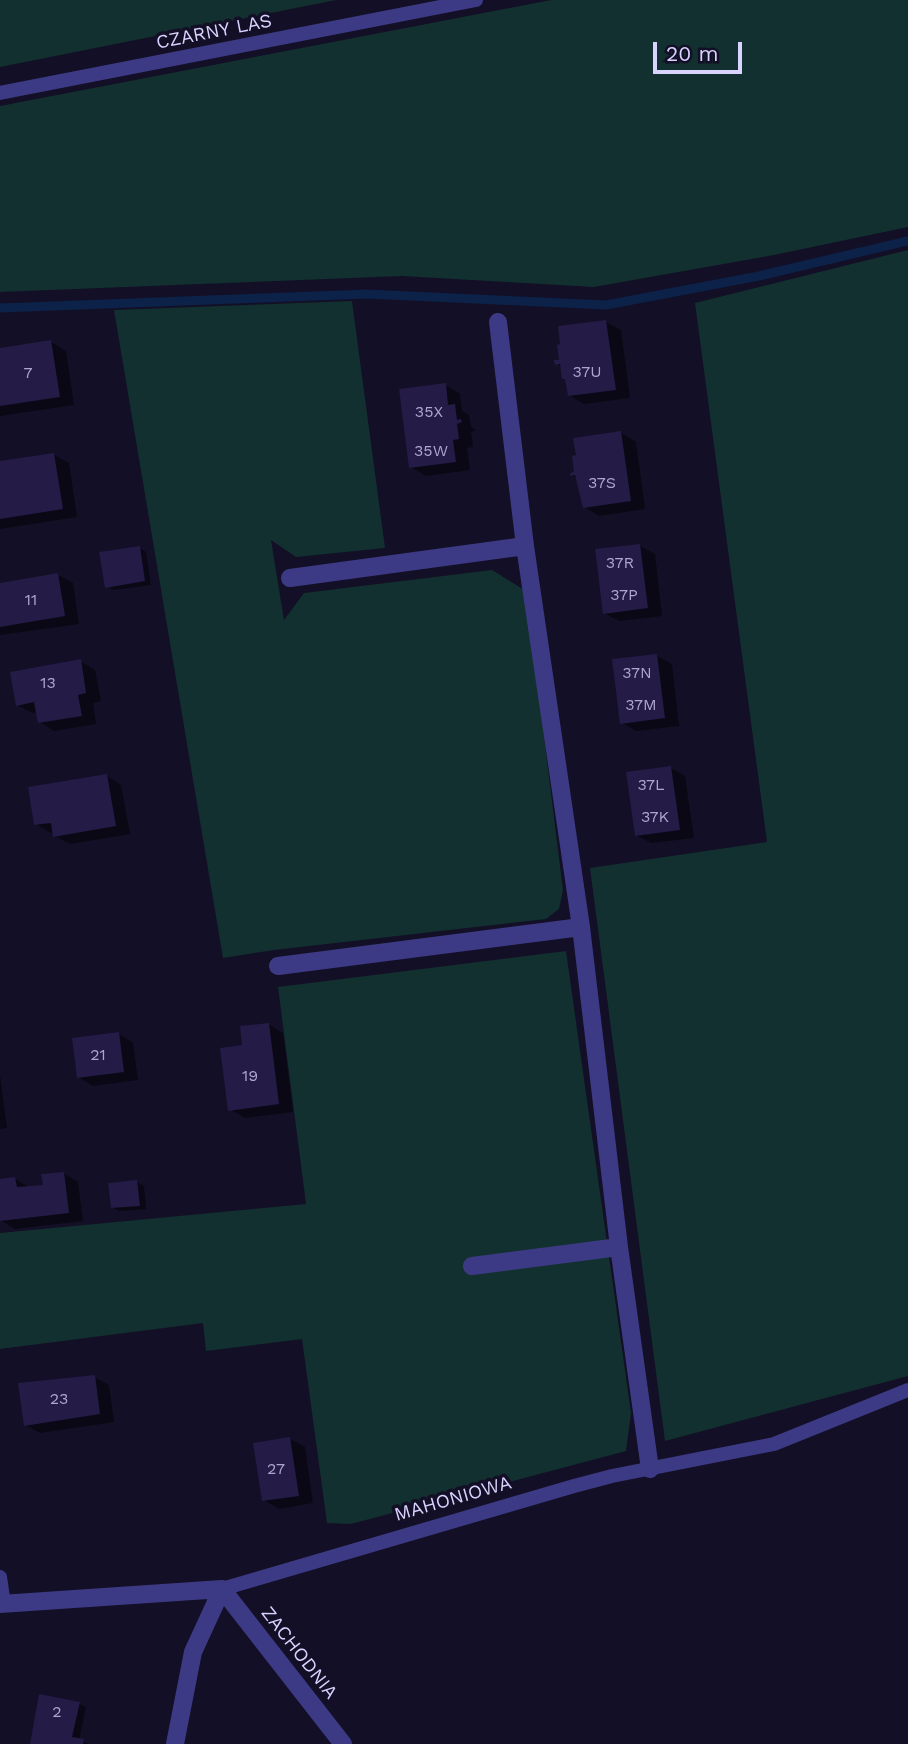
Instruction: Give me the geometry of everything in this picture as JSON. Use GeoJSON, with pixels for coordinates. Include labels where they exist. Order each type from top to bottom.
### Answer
{"type":"FeatureCollection","features":[{"type":"Feature","properties":{"kind":"street"},"geometry":{"type":"LineString","coordinates":[[498,322],[525,546],[581,927],[619,1247],[650,1469]]}},
{"type":"Feature","properties":{"kind":"street"},"geometry":{"type":"LineString","coordinates":[[290,578],[525,546]]}},
{"type":"Feature","properties":{"kind":"street"},"geometry":{"type":"LineString","coordinates":[[278,966],[581,927]]}},
{"type":"Feature","properties":{"kind":"street"},"geometry":{"type":"LineString","coordinates":[[472,1266],[619,1247]]}},
{"type":"Feature","properties":{"kind":"street"},"geometry":{"type":"LineString","coordinates":[[176,1744],[193,1652],[222,1589]]}},
{"type":"Feature","properties":{"kind":"street","name":"MAHONIOWA"},"geometry":{"type":"LineString","coordinates":[[2,1604],[222,1589]]}},
{"type":"Feature","properties":{"kind":"street","name":"ZACHODNIA"},"geometry":{"type":"LineString","coordinates":[[222,1589],[343,1744]]}},
{"type":"Feature","properties":{"kind":"lane","name":"CZARNY LAS"},"geometry":{"type":"LineString","coordinates":[[0,93],[477,0]]}},
{"type":"Feature","properties":{"kind":"lane","name":"MAHONIOWA"},"geometry":{"type":"LineString","coordinates":[[222,1589],[574,1486],[774,1444],[908,1391]]}},
{"type":"Feature","properties":{"kind":"lane"},"geometry":{"type":"LineString","coordinates":[[0,1577],[2,1604]]}},
{"type":"Feature","properties":{"kind":"green space"},"geometry":{"type":"Polygon","coordinates":[[[0,0],[336,0],[0,67],[0,0]]]}},
{"type":"Feature","properties":{"kind":"green space"},"geometry":{"type":"Polygon","coordinates":[[[551,0],[908,0],[908,227],[774,255],[594,287],[402,276],[0,292],[0,106],[551,0]]]}},
{"type":"Feature","properties":{"kind":"green space"},"geometry":{"type":"Polygon","coordinates":[[[908,250],[908,1376],[665,1441],[590,868],[767,842],[695,303],[908,250]]]}},
{"type":"Feature","properties":{"kind":"green space"},"geometry":{"type":"Polygon","coordinates":[[[352,301],[385,548],[296,557],[271,540],[284,620],[304,593],[492,570],[526,591],[563,890],[559,909],[546,919],[223,958],[114,310],[352,301]]]}},
{"type":"Feature","properties":{"kind":"green space"},"geometry":{"type":"Polygon","coordinates":[[[566,951],[631,1413],[626,1451],[351,1524],[327,1523],[302,1339],[206,1351],[203,1323],[0,1349],[0,1233],[306,1204],[278,987],[566,951]]]}},
{"type":"Feature","properties":{"kind":"building"},"geometry":{"type":"Polygon","coordinates":[[[606,320],[616,390],[568,396],[560,364],[555,365],[554,362],[559,360],[558,326],[606,320]]]}},
{"type":"Feature","properties":{"kind":"building"},"geometry":{"type":"Polygon","coordinates":[[[51,340],[60,397],[0,406],[0,348],[51,340]]]}},
{"type":"Feature","properties":{"kind":"building"},"geometry":{"type":"Polygon","coordinates":[[[446,383],[448,405],[455,404],[457,420],[461,419],[462,422],[457,424],[459,439],[453,440],[456,462],[409,468],[399,389],[446,383]]]}},
{"type":"Feature","properties":{"kind":"building"},"geometry":{"type":"Polygon","coordinates":[[[621,431],[631,501],[583,508],[575,475],[570,476],[574,471],[572,456],[576,455],[573,438],[621,431]]]}},
{"type":"Feature","properties":{"kind":"building"},"geometry":{"type":"Polygon","coordinates":[[[54,453],[63,509],[0,519],[0,461],[54,453]]]}},
{"type":"Feature","properties":{"kind":"building"},"geometry":{"type":"Polygon","coordinates":[[[640,544],[648,608],[603,614],[595,549],[640,544]]]}},
{"type":"Feature","properties":{"kind":"building"},"geometry":{"type":"Polygon","coordinates":[[[140,546],[145,581],[105,588],[99,552],[140,546]]]}},
{"type":"Feature","properties":{"kind":"building"},"geometry":{"type":"Polygon","coordinates":[[[58,573],[65,616],[0,627],[0,583],[58,573]]]}},
{"type":"Feature","properties":{"kind":"building"},"geometry":{"type":"Polygon","coordinates":[[[657,654],[665,718],[620,724],[612,659],[657,654]]]}},
{"type":"Feature","properties":{"kind":"building"},"geometry":{"type":"Polygon","coordinates":[[[81,659],[86,693],[78,695],[82,716],[38,723],[34,702],[16,706],[10,672],[81,659]]]}},
{"type":"Feature","properties":{"kind":"building"},"geometry":{"type":"Polygon","coordinates":[[[671,766],[680,830],[635,836],[626,772],[671,766]]]}},
{"type":"Feature","properties":{"kind":"building"},"geometry":{"type":"Polygon","coordinates":[[[107,774],[116,826],[53,837],[51,823],[34,825],[28,787],[107,774]]]}},
{"type":"Feature","properties":{"kind":"building"},"geometry":{"type":"Polygon","coordinates":[[[269,1023],[279,1104],[228,1111],[220,1048],[242,1045],[240,1026],[269,1023]]]}},
{"type":"Feature","properties":{"kind":"building"},"geometry":{"type":"Polygon","coordinates":[[[119,1032],[124,1072],[77,1078],[72,1038],[119,1032]]]}},
{"type":"Feature","properties":{"kind":"building"},"geometry":{"type":"Polygon","coordinates":[[[64,1172],[69,1213],[0,1221],[0,1179],[15,1177],[17,1187],[43,1185],[41,1174],[64,1172]]]}},
{"type":"Feature","properties":{"kind":"building"},"geometry":{"type":"Polygon","coordinates":[[[137,1180],[140,1206],[111,1208],[108,1183],[137,1180]]]}},
{"type":"Feature","properties":{"kind":"building"},"geometry":{"type":"Polygon","coordinates":[[[95,1375],[100,1414],[24,1426],[18,1383],[95,1375]]]}},
{"type":"Feature","properties":{"kind":"building"},"geometry":{"type":"Polygon","coordinates":[[[290,1437],[299,1496],[262,1501],[253,1443],[290,1437]]]}},
{"type":"Feature","properties":{"kind":"building"},"geometry":{"type":"Polygon","coordinates":[[[39,1694],[80,1702],[72,1737],[84,1739],[83,1744],[30,1744],[39,1694]]]}},
{"type":"Feature","properties":{"kind":"waterway"},"geometry":{"type":"LineString","coordinates":[[0,308],[367,294],[606,305],[759,276],[908,241]]}}]}
